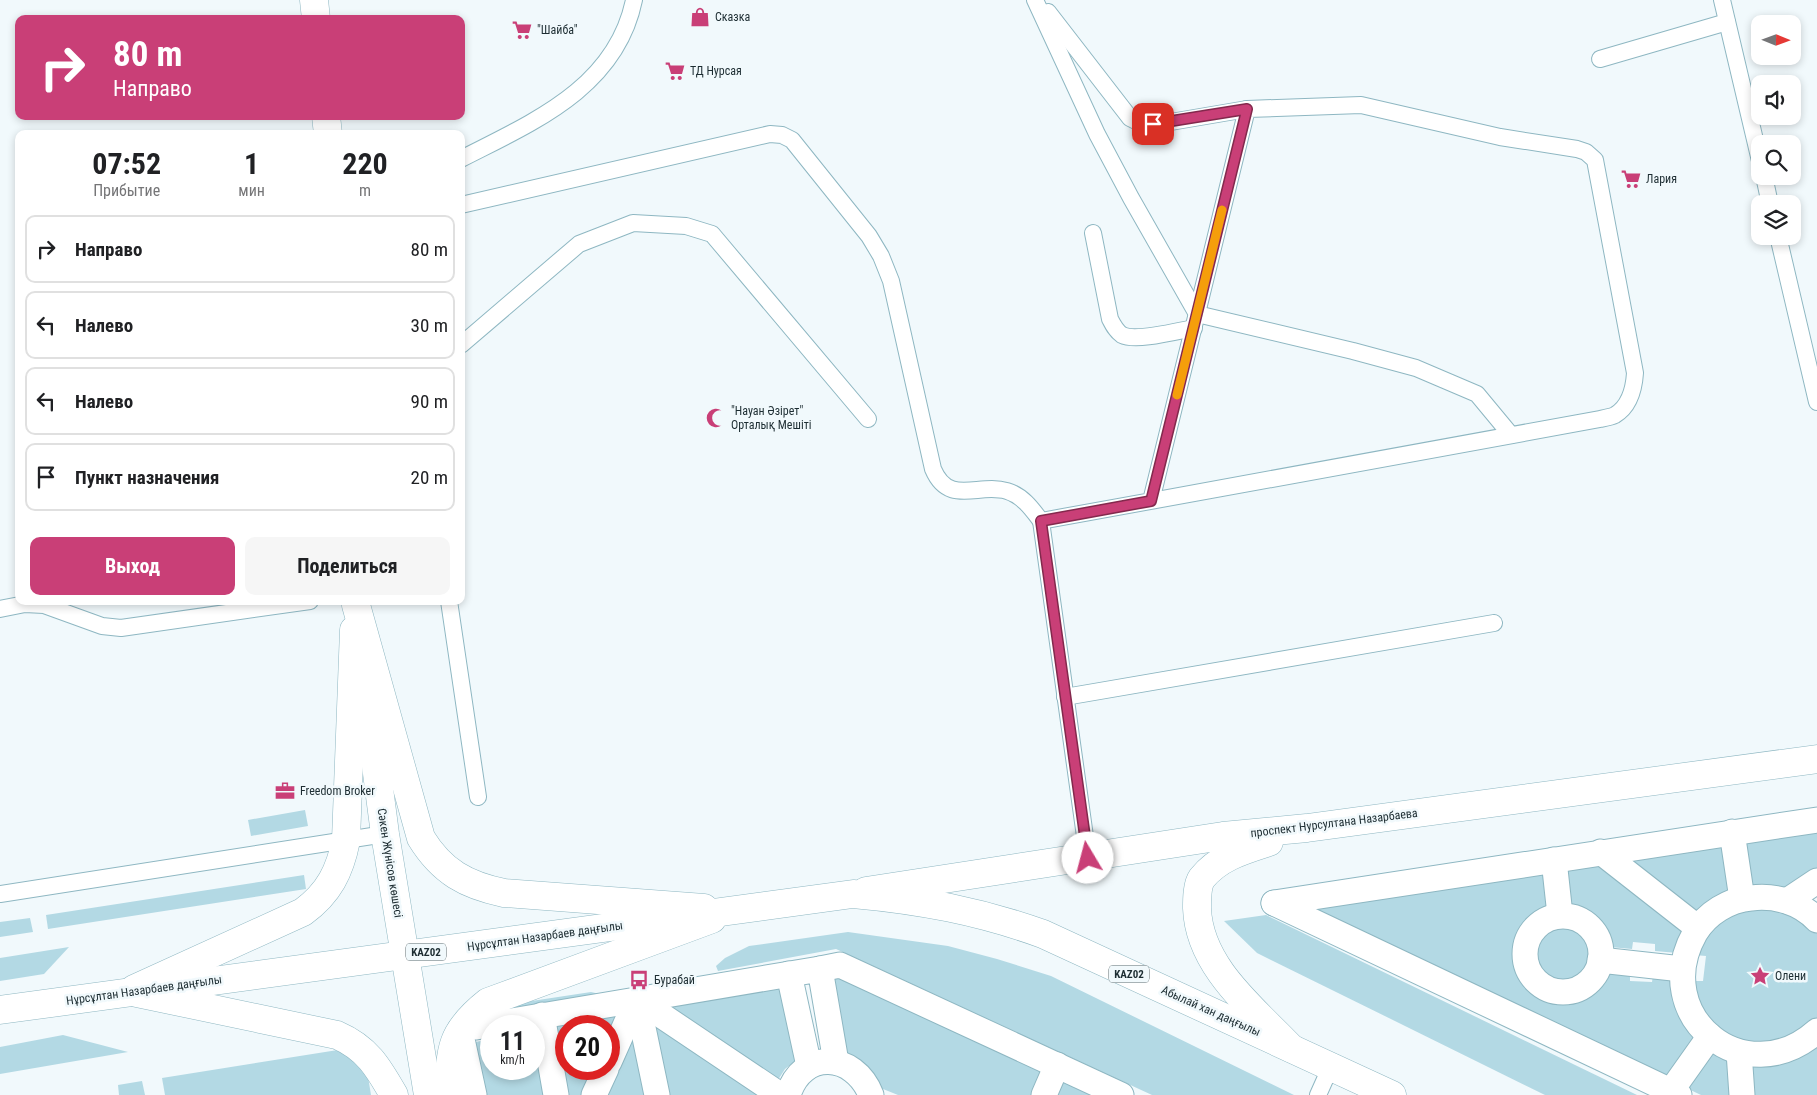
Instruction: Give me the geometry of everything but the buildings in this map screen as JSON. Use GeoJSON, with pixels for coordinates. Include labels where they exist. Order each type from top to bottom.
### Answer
{"type":"FeatureCollection","features":[{"type":"Feature","properties":{"kind":"main road"},"geometry":{"type":"LineString","coordinates":[[314,0],[316,15]]}},
{"type":"Feature","properties":{"kind":"main road"},"geometry":{"type":"LineString","coordinates":[[128,991],[303,912],[324,894],[332,882],[339,869],[346,840],[355,605]]}},
{"type":"Feature","properties":{"kind":"main road","name":"Сәкен Жүнісов көшесі"},"geometry":{"type":"LineString","coordinates":[[355,605],[384,834],[428,1095]]}},
{"type":"Feature","properties":{"kind":"main road"},"geometry":{"type":"LineString","coordinates":[[356,605],[421,838],[428,850],[447,870],[475,886],[504,893],[735,910]]}},
{"type":"Feature","properties":{"kind":"main road","name":"проспект Нурсултана Назарбаева"},"geometry":{"type":"LineString","coordinates":[[852,894],[1223,836],[1307,828],[1817,759]]}},
{"type":"Feature","properties":{"kind":"main road"},"geometry":{"type":"LineString","coordinates":[[1291,1048],[1227,982],[1204,941],[1198,918],[1197,900],[1201,880],[1213,867],[1229,856],[1307,828]]}},
{"type":"Feature","properties":{"kind":"main road","name":"Нұрсұлтан Назарбаев даңғылы"},"geometry":{"type":"LineString","coordinates":[[0,1010],[128,991],[852,894]]}},
{"type":"Feature","properties":{"kind":"main road","name":"Абылай хан даңғылы"},"geometry":{"type":"LineString","coordinates":[[852,894],[904,899],[1000,919],[1042,934],[1392,1095]]}},
{"type":"Feature","properties":{"kind":"main road"},"geometry":{"type":"LineString","coordinates":[[449,1095],[452,1050],[468,1028],[474,1013],[488,1002],[735,910]]}},
{"type":"Feature","properties":{"kind":"main road"},"geometry":{"type":"LineString","coordinates":[[128,991],[337,1034],[366,1052],[376,1064],[394,1095]]}},
{"type":"Feature","properties":{"kind":"street"},"geometry":{"type":"LineString","coordinates":[[1710,1036],[1675,1093],[1274,903],[1817,820]]}},
{"type":"Feature","properties":{"kind":"street"},"geometry":{"type":"LineString","coordinates":[[1732,832],[1742,899]]}},
{"type":"Feature","properties":{"kind":"street"},"geometry":{"type":"LineString","coordinates":[[1601,852],[1698,928]]}},
{"type":"Feature","properties":{"kind":"street"},"geometry":{"type":"LineString","coordinates":[[1554,860],[1560,915]]}},
{"type":"Feature","properties":{"kind":"street"},"geometry":{"type":"LineString","coordinates":[[1787,901],[1817,881]]}},
{"type":"Feature","properties":{"kind":"street"},"geometry":{"type":"LineString","coordinates":[[1817,920],[1801,907],[1787,901],[1764,896],[1742,899],[1718,910],[1698,928],[1687,947],[1682,969],[1683,988],[1688,1006],[1697,1022],[1723,1046],[1739,1052],[1756,1055],[1774,1054],[1790,1050],[1806,1041],[1817,1031]]}},
{"type":"Feature","properties":{"kind":"street"},"geometry":{"type":"LineString","coordinates":[[1560,915],[1578,919],[1593,930],[1599,941],[1601,954],[1599,967],[1592,979],[1582,988],[1570,992],[1556,992],[1544,988],[1533,980],[1527,969],[1524,957],[1525,945],[1530,934],[1538,924],[1548,918],[1560,915]]}},
{"type":"Feature","properties":{"kind":"street"},"geometry":{"type":"LineString","coordinates":[[1600,960],[1682,969]]}},
{"type":"Feature","properties":{"kind":"street"},"geometry":{"type":"LineString","coordinates":[[542,1015],[840,965],[1121,1095]]}},
{"type":"Feature","properties":{"kind":"street"},"geometry":{"type":"LineString","coordinates":[[820,968],[836,1062]]}},
{"type":"Feature","properties":{"kind":"street"},"geometry":{"type":"LineString","coordinates":[[789,974],[809,1066]]}},
{"type":"Feature","properties":{"kind":"street"},"geometry":{"type":"LineString","coordinates":[[620,1037],[637,999]]}},
{"type":"Feature","properties":{"kind":"street"},"geometry":{"type":"LineString","coordinates":[[637,999],[657,1095]]}},
{"type":"Feature","properties":{"kind":"street"},"geometry":{"type":"LineString","coordinates":[[637,999],[780,1095]]}},
{"type":"Feature","properties":{"kind":"street"},"geometry":{"type":"LineString","coordinates":[[798,1016],[827,1010]]}},
{"type":"Feature","properties":{"kind":"street"},"geometry":{"type":"LineString","coordinates":[[474,1095],[468,1028],[480,1026]]}},
{"type":"Feature","properties":{"kind":"street"},"geometry":{"type":"LineString","coordinates":[[545,1032],[556,1095]]}},
{"type":"Feature","properties":{"kind":"street"},"geometry":{"type":"LineString","coordinates":[[1739,1052],[1742,1095]]}},
{"type":"Feature","properties":{"kind":"street"},"geometry":{"type":"LineString","coordinates":[[788,1095],[798,1074],[809,1066],[822,1062],[836,1062],[848,1066],[859,1074],[875,1092]]}},
{"type":"Feature","properties":{"kind":"street"},"geometry":{"type":"LineString","coordinates":[[1044,1095],[1057,1065]]}},
{"type":"Feature","properties":{"kind":"street"},"geometry":{"type":"LineString","coordinates":[[594,1095],[601,1080]]}},
{"type":"Feature","properties":{"kind":"lane"},"geometry":{"type":"LineString","coordinates":[[465,157],[552,110],[585,86],[618,44],[623,35],[634,0]]}},
{"type":"Feature","properties":{"kind":"lane"},"geometry":{"type":"LineString","coordinates":[[1035,0],[1097,134],[1195,321]]}},
{"type":"Feature","properties":{"kind":"lane"},"geometry":{"type":"LineString","coordinates":[[1039,0],[1130,118],[1140,123],[1153,124],[1247,109],[1362,105],[1500,137],[1586,152],[1594,160],[1635,373],[1633,390],[1627,403],[1616,414],[1600,419],[1041,521]]}},
{"type":"Feature","properties":{"kind":"lane"},"geometry":{"type":"LineString","coordinates":[[1722,0],[1754,135]]}},
{"type":"Feature","properties":{"kind":"lane"},"geometry":{"type":"LineString","coordinates":[[1600,59],[1727,22]]}},
{"type":"Feature","properties":{"kind":"lane"},"geometry":{"type":"LineString","coordinates":[[1151,501],[1247,109]]}},
{"type":"Feature","properties":{"kind":"lane"},"geometry":{"type":"LineString","coordinates":[[465,203],[770,134],[782,135],[792,140],[869,236],[881,256],[891,281],[933,469],[937,479],[955,491],[1006,491],[1021,497],[1041,521],[1088,858]]}},
{"type":"Feature","properties":{"kind":"lane"},"geometry":{"type":"LineString","coordinates":[[465,342],[579,244],[633,223],[686,226],[712,234],[868,420]]}},
{"type":"Feature","properties":{"kind":"lane"},"geometry":{"type":"LineString","coordinates":[[1093,233],[1110,319],[1114,328],[1121,334],[1129,337],[1139,337],[1195,321],[1353,351],[1416,368],[1477,394],[1511,435]]}},
{"type":"Feature","properties":{"kind":"lane"},"geometry":{"type":"LineString","coordinates":[[1780,245],[1817,402]]}},
{"type":"Feature","properties":{"kind":"lane"},"geometry":{"type":"LineString","coordinates":[[0,609],[20,605]]}},
{"type":"Feature","properties":{"kind":"lane"},"geometry":{"type":"LineString","coordinates":[[44,605],[92,624],[121,628],[265,605]]}},
{"type":"Feature","properties":{"kind":"lane"},"geometry":{"type":"LineString","coordinates":[[450,605],[478,797]]}},
{"type":"Feature","properties":{"kind":"lane"},"geometry":{"type":"LineString","coordinates":[[1065,696],[1494,623]]}},
{"type":"Feature","properties":{"kind":"lane"},"geometry":{"type":"LineString","coordinates":[[0,894],[384,834]]}},
{"type":"Feature","properties":{"kind":"lane"},"geometry":{"type":"LineString","coordinates":[[1318,1095],[1331,1066]]}},
{"type":"Feature","properties":{"kind":"shaded area"},"geometry":{"type":"Polygon","coordinates":[[[305,810],[308,826],[251,836],[248,820],[305,810]]]}},
{"type":"Feature","properties":{"kind":"shaded area"},"geometry":{"type":"Polygon","coordinates":[[[1817,827],[1817,875],[1788,895],[1752,892],[1738,839],[1817,827]]]}},
{"type":"Feature","properties":{"kind":"shaded area"},"geometry":{"type":"Polygon","coordinates":[[[1728,840],[1736,894],[1699,919],[1616,857],[1728,840]]]}},
{"type":"Feature","properties":{"kind":"shaded area"},"geometry":{"type":"Polygon","coordinates":[[[1602,860],[1690,928],[1677,953],[1655,951],[1655,944],[1633,942],[1632,949],[1610,947],[1600,925],[1582,911],[1566,907],[1561,867],[1602,860]]]}},
{"type":"Feature","properties":{"kind":"shaded area"},"geometry":{"type":"Polygon","coordinates":[[[1552,867],[1549,909],[1530,922],[1520,938],[1517,955],[1521,972],[1531,986],[1545,995],[1563,998],[1590,988],[1599,981],[1605,972],[1630,974],[1630,981],[1652,982],[1653,975],[1673,978],[1697,1033],[1672,1081],[1301,906],[1552,867]]]}},
{"type":"Feature","properties":{"kind":"shaded area"},"geometry":{"type":"Polygon","coordinates":[[[304,875],[306,889],[48,929],[46,915],[304,875]]]}},
{"type":"Feature","properties":{"kind":"shaded area"},"geometry":{"type":"Polygon","coordinates":[[[1766,903],[1817,929],[1817,1021],[1787,1044],[1732,1041],[1709,1024],[1690,981],[1703,981],[1706,956],[1694,955],[1714,922],[1766,903]]]}},
{"type":"Feature","properties":{"kind":"shaded area"},"geometry":{"type":"Polygon","coordinates":[[[1266,915],[1637,1095],[1545,1095],[1257,953],[1224,921],[1266,915]]]}},
{"type":"Feature","properties":{"kind":"shaded area"},"geometry":{"type":"Polygon","coordinates":[[[30,918],[33,932],[0,937],[0,922],[30,918]]]}},
{"type":"Feature","properties":{"kind":"shaded area"},"geometry":{"type":"Polygon","coordinates":[[[1557,921],[1569,921],[1586,930],[1593,941],[1595,953],[1593,965],[1586,976],[1569,985],[1557,985],[1545,980],[1536,971],[1531,959],[1531,947],[1536,935],[1545,926],[1557,921]]]}},
{"type":"Feature","properties":{"kind":"shaded area"},"geometry":{"type":"Polygon","coordinates":[[[848,932],[948,946],[1051,976],[1294,1095],[1152,1095],[836,949],[718,971],[716,966],[725,958],[749,946],[848,932]]]}},
{"type":"Feature","properties":{"kind":"shaded area"},"geometry":{"type":"Polygon","coordinates":[[[69,947],[44,974],[0,981],[0,958],[69,947]]]}},
{"type":"Feature","properties":{"kind":"shaded area"},"geometry":{"type":"Polygon","coordinates":[[[829,971],[1044,1069],[1032,1095],[898,1095],[878,1087],[843,1053],[829,971]]]}},
{"type":"Feature","properties":{"kind":"shaded area"},"geometry":{"type":"Polygon","coordinates":[[[784,979],[799,1058],[785,1069],[776,1083],[651,1000],[784,979]]]}},
{"type":"Feature","properties":{"kind":"shaded area"},"geometry":{"type":"Polygon","coordinates":[[[591,992],[608,996],[508,1009],[525,1002],[591,992]]]}},
{"type":"Feature","properties":{"kind":"shaded area"},"geometry":{"type":"Polygon","coordinates":[[[629,1005],[620,1024],[620,1015],[569,1015],[629,1005]]]}},
{"type":"Feature","properties":{"kind":"shaded area"},"geometry":{"type":"Polygon","coordinates":[[[555,1017],[555,1042],[551,1018],[555,1017]]]}},
{"type":"Feature","properties":{"kind":"shaded area"},"geometry":{"type":"Polygon","coordinates":[[[648,1022],[762,1095],[664,1095],[648,1022]]]}},
{"type":"Feature","properties":{"kind":"shaded area"},"geometry":{"type":"Polygon","coordinates":[[[635,1023],[649,1095],[601,1095],[608,1080],[620,1080],[620,1055],[635,1023]]]}},
{"type":"Feature","properties":{"kind":"shaded area"},"geometry":{"type":"Polygon","coordinates":[[[63,1035],[128,1052],[0,1074],[0,1047],[63,1035]]]}},
{"type":"Feature","properties":{"kind":"shaded area"},"geometry":{"type":"Polygon","coordinates":[[[1817,1039],[1817,1095],[1749,1095],[1752,1058],[1817,1039]]]}},
{"type":"Feature","properties":{"kind":"shaded area"},"geometry":{"type":"Polygon","coordinates":[[[480,1041],[480,1080],[545,1080],[545,1068],[550,1095],[480,1095],[470,1043],[480,1041]]]}},
{"type":"Feature","properties":{"kind":"shaded area"},"geometry":{"type":"Polygon","coordinates":[[[1712,1044],[1728,1053],[1737,1095],[1701,1095],[1682,1086],[1712,1044]]]}},
{"type":"Feature","properties":{"kind":"shaded area"},"geometry":{"type":"Polygon","coordinates":[[[363,1046],[371,1095],[165,1095],[162,1078],[363,1046]]]}},
{"type":"Feature","properties":{"kind":"shaded area"},"geometry":{"type":"Polygon","coordinates":[[[1063,1077],[1102,1095],[1055,1095],[1063,1077]]]}},
{"type":"Feature","properties":{"kind":"shaded area"},"geometry":{"type":"Polygon","coordinates":[[[561,1080],[593,1080],[586,1095],[564,1095],[561,1080]]]}},
{"type":"Feature","properties":{"kind":"shaded area"},"geometry":{"type":"Polygon","coordinates":[[[142,1081],[145,1095],[119,1095],[118,1085],[142,1081]]]}},
{"type":"Feature","properties":{"kind":"slow traffic"},"geometry":{"type":"LineString","coordinates":[[1177,395],[1222,210]]}},
{"type":"Feature","properties":{"kind":"place","name":"Сказка"},"geometry":{"type":"Point","coordinates":[700,17]}},
{"type":"Feature","properties":{"kind":"place","name":"\"Шайба\""},"geometry":{"type":"Point","coordinates":[522,30]}},
{"type":"Feature","properties":{"kind":"place","name":"ТД Нурсая"},"geometry":{"type":"Point","coordinates":[675,71]}},
{"type":"Feature","properties":{"kind":"place","name":"Лария"},"geometry":{"type":"Point","coordinates":[1631,179]}},
{"type":"Feature","properties":{"kind":"place","name":"\"Науан Әзірет\" Орталық Мешіті"},"geometry":{"type":"Point","coordinates":[716,418]}},
{"type":"Feature","properties":{"kind":"place","name":"Freedom Broker"},"geometry":{"type":"Point","coordinates":[285,791]}},
{"type":"Feature","properties":{"kind":"place","name":"Олени"},"geometry":{"type":"Point","coordinates":[1760,976]}},
{"type":"Feature","properties":{"kind":"place","name":"Бурабай"},"geometry":{"type":"Point","coordinates":[639,980]}},
{"type":"Feature","properties":{"kind":"route"},"geometry":{"type":"LineString","coordinates":[[1088,858],[1041,521],[1151,501],[1247,109],[1153,124]]}}]}
